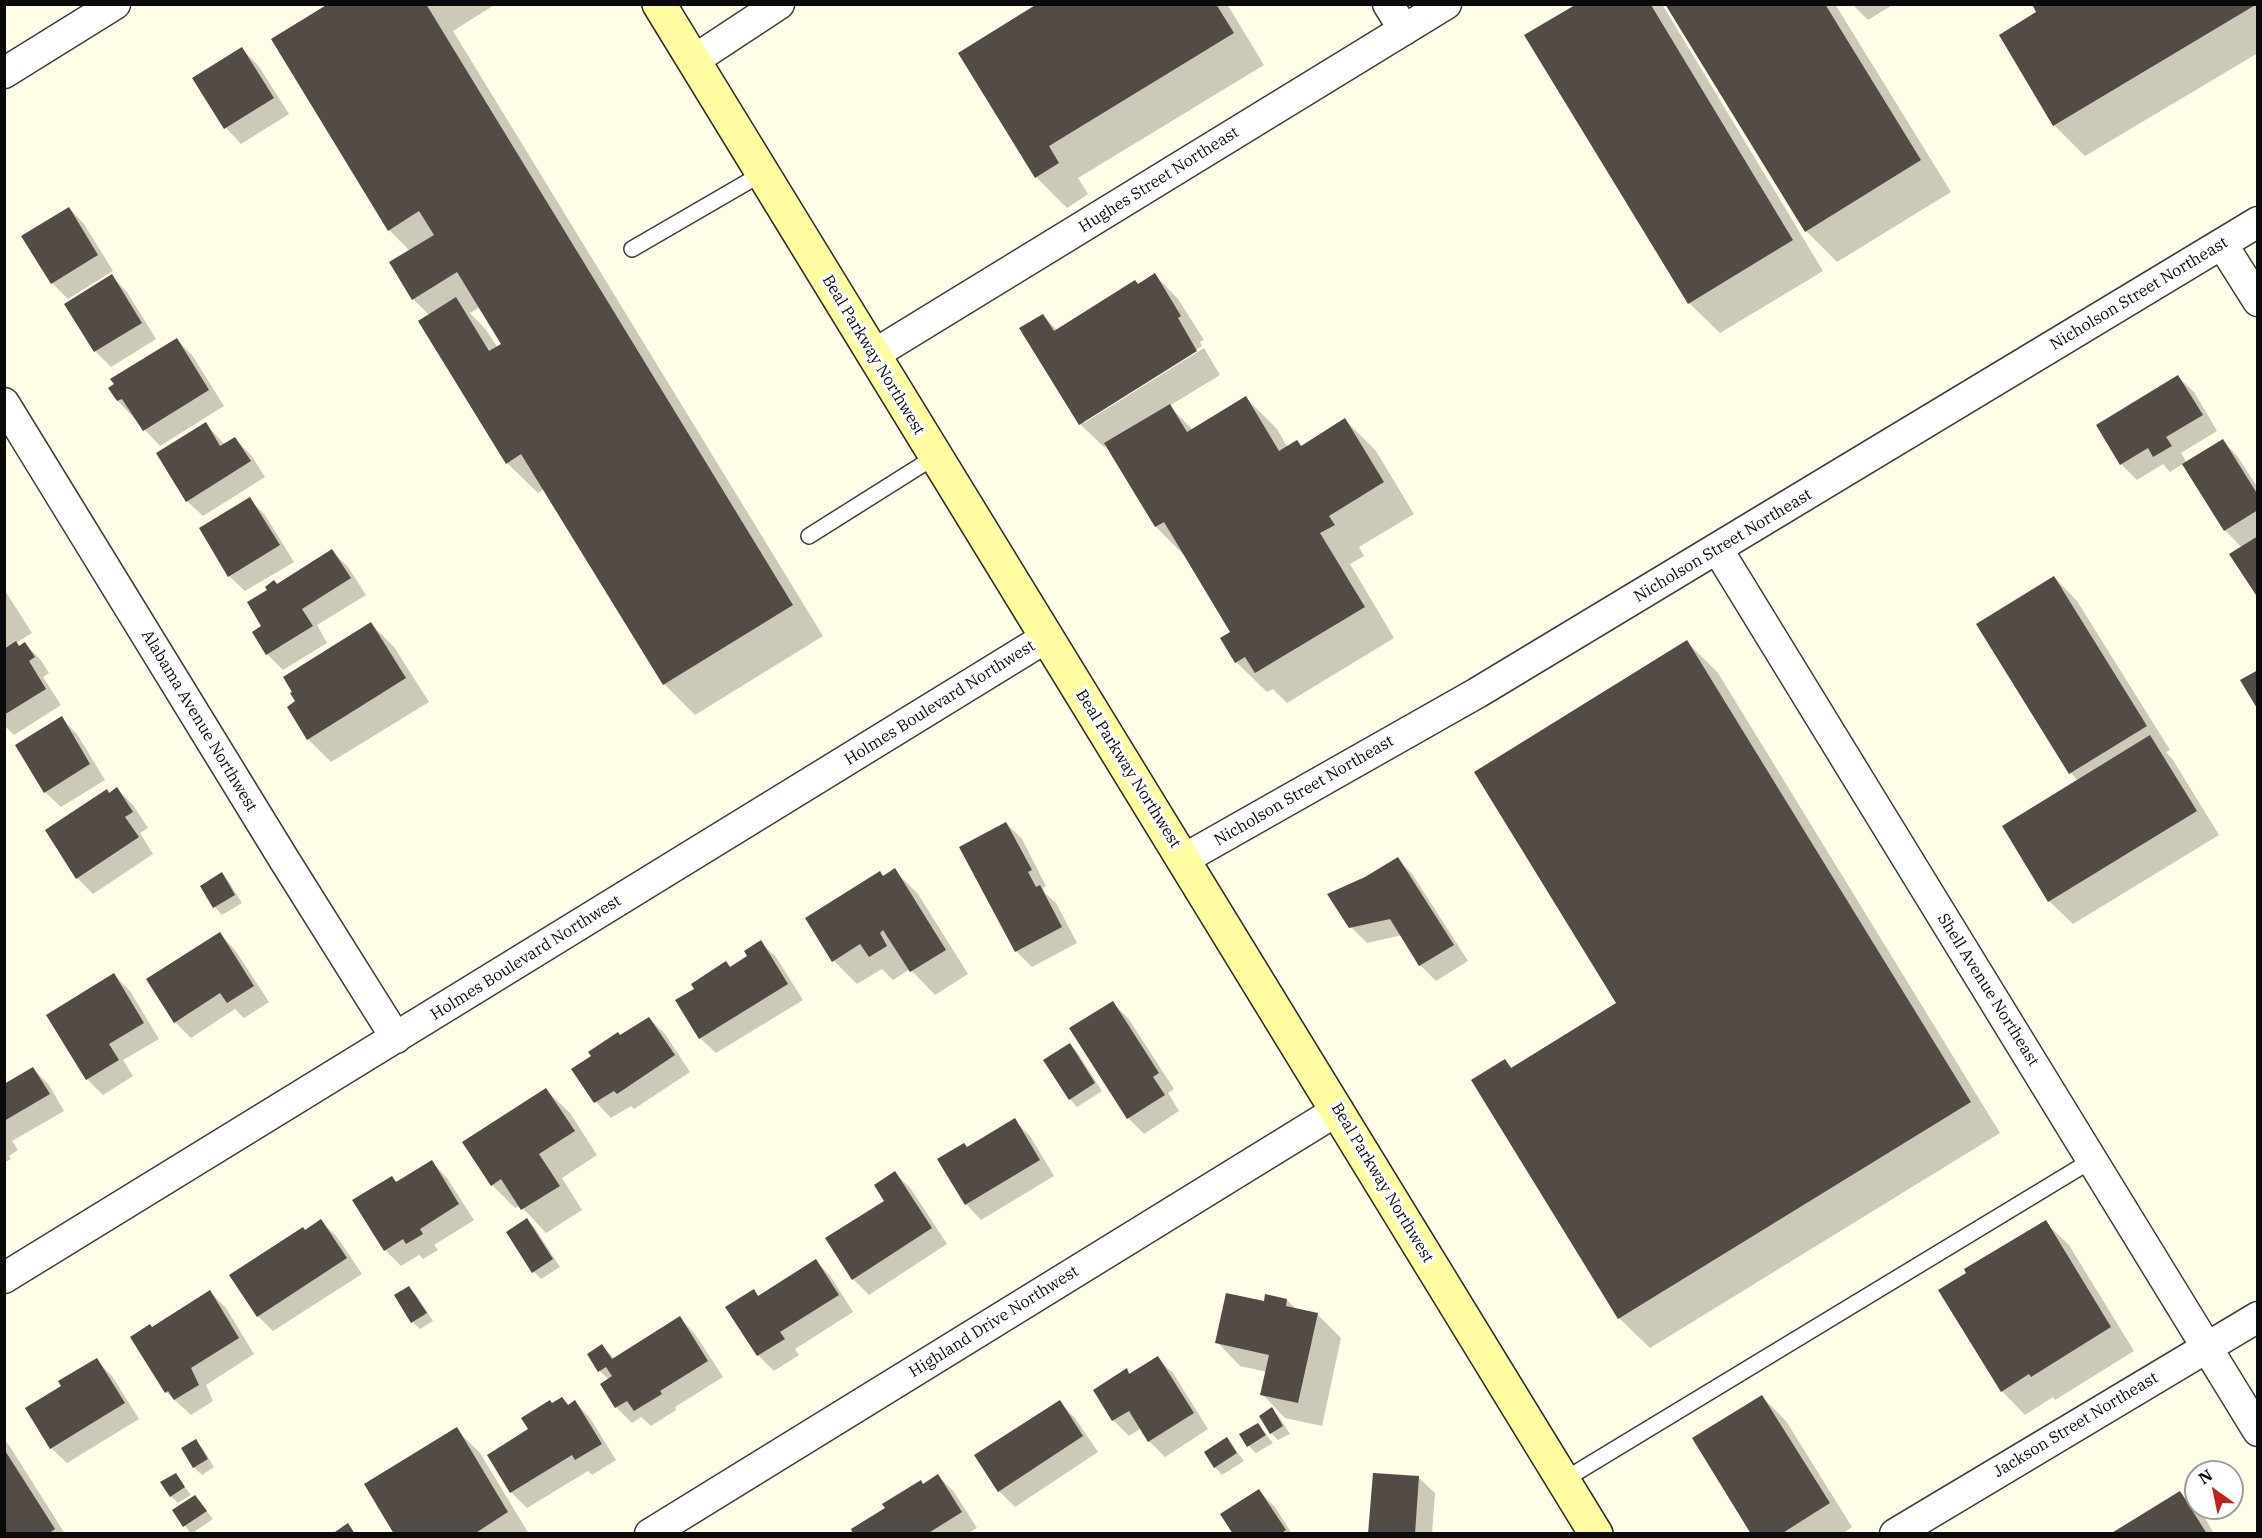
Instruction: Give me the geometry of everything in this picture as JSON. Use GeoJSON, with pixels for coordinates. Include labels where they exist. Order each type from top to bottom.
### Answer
{"type":"FeatureCollection","features":[{"type":"Feature","properties":{"kind":"main road","name":"Beal Parkway Northwest"},"geometry":{"type":"LineString","coordinates":[[660,4],[1596,1533]]}},
{"type":"Feature","properties":{"kind":"street"},"geometry":{"type":"LineString","coordinates":[[4,73],[115,4]]}},
{"type":"Feature","properties":{"kind":"street"},"geometry":{"type":"LineString","coordinates":[[694,60],[779,4]]}},
{"type":"Feature","properties":{"kind":"street"},"geometry":{"type":"LineString","coordinates":[[1388,4],[1404,30]]}},
{"type":"Feature","properties":{"kind":"street","name":"Hughes Street Northeast"},"geometry":{"type":"LineString","coordinates":[[873,355],[1446,4]]}},
{"type":"Feature","properties":{"kind":"street","name":"Nicholson Street Northeast"},"geometry":{"type":"LineString","coordinates":[[1184,860],[1477,693],[1718,550],[2258,222]]}},
{"type":"Feature","properties":{"kind":"street"},"geometry":{"type":"LineString","coordinates":[[2223,244],[2258,301]]}},
{"type":"Feature","properties":{"kind":"street","name":"Alabama Avenue Northwest"},"geometry":{"type":"LineString","coordinates":[[4,403],[396,1038]]}},
{"type":"Feature","properties":{"kind":"street","name":"Shell Avenue Northeast"},"geometry":{"type":"LineString","coordinates":[[1718,550],[2258,1431]]}},
{"type":"Feature","properties":{"kind":"street","name":"Holmes Boulevard Northwest"},"geometry":{"type":"LineString","coordinates":[[4,1278],[1047,637]]}},
{"type":"Feature","properties":{"kind":"street","name":"Highland Drive Northwest"},"geometry":{"type":"LineString","coordinates":[[650,1533],[1338,1110]]}},
{"type":"Feature","properties":{"kind":"street","name":"Jackson Street Northeast"},"geometry":{"type":"LineString","coordinates":[[1895,1533],[2258,1317]]}},
{"type":"Feature","properties":{"kind":"lane"},"geometry":{"type":"LineString","coordinates":[[632,249],[763,173]]}},
{"type":"Feature","properties":{"kind":"lane"},"geometry":{"type":"LineString","coordinates":[[809,536],[936,456]]}},
{"type":"Feature","properties":{"kind":"lane"},"geometry":{"type":"LineString","coordinates":[[1564,1480],[2092,1160]]}},
{"type":"Feature","properties":{"kind":"building"},"geometry":{"type":"Polygon","coordinates":[[[328,4],[426,4],[793,605],[663,685],[521,454],[506,464],[418,321],[456,297],[489,351],[501,344],[457,272],[412,300],[389,262],[434,235],[419,211],[388,231],[271,39],[328,4]]]}},
{"type":"Feature","properties":{"kind":"building"},"geometry":{"type":"Polygon","coordinates":[[[1037,4],[1216,4],[1234,33],[1049,146],[1059,163],[1035,178],[958,53],[1037,4]]]}},
{"type":"Feature","properties":{"kind":"building"},"geometry":{"type":"Polygon","coordinates":[[[1665,4],[1825,4],[1921,160],[1805,232],[1665,4]]]}},
{"type":"Feature","properties":{"kind":"building"},"geometry":{"type":"Polygon","coordinates":[[[2032,4],[2257,4],[2053,126],[1999,35],[2036,12],[2032,4]]]}},
{"type":"Feature","properties":{"kind":"building"},"geometry":{"type":"Polygon","coordinates":[[[1575,5],[1651,5],[1793,240],[1688,304],[1524,35],[1575,5]]]}},
{"type":"Feature","properties":{"kind":"building"},"geometry":{"type":"Polygon","coordinates":[[[242,47],[274,98],[224,129],[192,78],[242,47]]]}},
{"type":"Feature","properties":{"kind":"building"},"geometry":{"type":"Polygon","coordinates":[[[69,207],[98,255],[51,284],[21,236],[69,207]]]}},
{"type":"Feature","properties":{"kind":"building"},"geometry":{"type":"Polygon","coordinates":[[[1155,273],[1181,316],[1178,318],[1197,351],[1079,425],[1019,328],[1043,314],[1054,331],[1135,280],[1138,284],[1155,273]]]}},
{"type":"Feature","properties":{"kind":"building"},"geometry":{"type":"Polygon","coordinates":[[[112,274],[142,323],[94,352],[64,304],[112,274]]]}},
{"type":"Feature","properties":{"kind":"building"},"geometry":{"type":"Polygon","coordinates":[[[177,338],[209,390],[143,431],[122,399],[117,401],[108,388],[114,384],[110,379],[177,338]]]}},
{"type":"Feature","properties":{"kind":"building"},"geometry":{"type":"Polygon","coordinates":[[[2178,375],[2203,415],[2166,437],[2172,446],[2153,457],[2148,448],[2120,465],[2096,425],[2178,375]]]}},
{"type":"Feature","properties":{"kind":"building"},"geometry":{"type":"Polygon","coordinates":[[[1246,396],[1279,451],[1297,440],[1301,446],[1345,418],[1384,482],[1329,516],[1335,525],[1320,533],[1365,607],[1255,673],[1245,657],[1235,663],[1220,638],[1230,632],[1164,522],[1155,527],[1104,443],[1170,404],[1187,432],[1246,396]]]}},
{"type":"Feature","properties":{"kind":"building"},"geometry":{"type":"Polygon","coordinates":[[[206,422],[220,446],[235,437],[251,461],[186,502],[156,453],[206,422]]]}},
{"type":"Feature","properties":{"kind":"building"},"geometry":{"type":"Polygon","coordinates":[[[2223,439],[2258,495],[2258,510],[2224,531],[2182,464],[2223,439]]]}},
{"type":"Feature","properties":{"kind":"building"},"geometry":{"type":"Polygon","coordinates":[[[250,497],[280,545],[228,577],[199,528],[250,497]]]}},
{"type":"Feature","properties":{"kind":"building"},"geometry":{"type":"Polygon","coordinates":[[[2258,536],[2258,598],[2229,554],[2258,536]]]}},
{"type":"Feature","properties":{"kind":"building"},"geometry":{"type":"Polygon","coordinates":[[[332,549],[351,578],[302,609],[313,626],[266,655],[252,632],[261,626],[247,602],[267,590],[265,587],[274,580],[277,584],[332,549]]]}},
{"type":"Feature","properties":{"kind":"building"},"geometry":{"type":"Polygon","coordinates":[[[2054,576],[2147,726],[2069,774],[1976,624],[2054,576]]]}},
{"type":"Feature","properties":{"kind":"building"},"geometry":{"type":"Polygon","coordinates":[[[371,622],[406,678],[307,740],[287,707],[295,701],[283,677],[371,622]]]}},
{"type":"Feature","properties":{"kind":"building"},"geometry":{"type":"Polygon","coordinates":[[[1687,640],[1971,1102],[1618,1319],[1471,1080],[1505,1059],[1511,1068],[1616,1003],[1474,772],[1687,640]]]}},
{"type":"Feature","properties":{"kind":"building"},"geometry":{"type":"Polygon","coordinates":[[[16,641],[19,646],[25,642],[35,657],[29,661],[46,689],[4,715],[4,649],[16,641]]]}},
{"type":"Feature","properties":{"kind":"building"},"geometry":{"type":"Polygon","coordinates":[[[2258,670],[2258,710],[2240,680],[2258,670]]]}},
{"type":"Feature","properties":{"kind":"building"},"geometry":{"type":"Polygon","coordinates":[[[62,716],[90,764],[44,793],[15,745],[62,716]]]}},
{"type":"Feature","properties":{"kind":"building"},"geometry":{"type":"Polygon","coordinates":[[[2150,735],[2197,811],[2048,902],[2002,826],[2150,735]]]}},
{"type":"Feature","properties":{"kind":"building"},"geometry":{"type":"Polygon","coordinates":[[[117,787],[133,812],[125,817],[139,837],[76,879],[45,830],[107,789],[109,793],[117,787]]]}},
{"type":"Feature","properties":{"kind":"building"},"geometry":{"type":"Polygon","coordinates":[[[1006,822],[1032,870],[1028,872],[1036,887],[1040,885],[1062,927],[1015,952],[959,847],[1006,822]]]}},
{"type":"Feature","properties":{"kind":"building"},"geometry":{"type":"Polygon","coordinates":[[[1398,857],[1454,945],[1419,966],[1390,919],[1349,928],[1327,894],[1365,877],[1398,857]]]}},
{"type":"Feature","properties":{"kind":"building"},"geometry":{"type":"Polygon","coordinates":[[[895,868],[946,950],[910,972],[883,930],[880,933],[887,946],[869,957],[860,944],[832,962],[805,918],[880,871],[883,876],[895,868]]]}},
{"type":"Feature","properties":{"kind":"building"},"geometry":{"type":"Polygon","coordinates":[[[222,872],[235,895],[213,908],[200,886],[222,872]]]}},
{"type":"Feature","properties":{"kind":"building"},"geometry":{"type":"Polygon","coordinates":[[[220,932],[254,986],[227,1003],[220,993],[174,1023],[146,979],[220,932]]]}},
{"type":"Feature","properties":{"kind":"building"},"geometry":{"type":"Polygon","coordinates":[[[761,940],[788,984],[699,1039],[675,1000],[694,989],[691,984],[726,961],[730,967],[747,956],[744,951],[761,940]]]}},
{"type":"Feature","properties":{"kind":"building"},"geometry":{"type":"Polygon","coordinates":[[[114,973],[144,1023],[109,1044],[119,1060],[86,1080],[46,1015],[114,973]]]}},
{"type":"Feature","properties":{"kind":"building"},"geometry":{"type":"Polygon","coordinates":[[[1113,1001],[1159,1073],[1153,1077],[1165,1095],[1127,1119],[1069,1028],[1113,1001]]]}},
{"type":"Feature","properties":{"kind":"building"},"geometry":{"type":"Polygon","coordinates":[[[649,1017],[675,1055],[617,1094],[614,1091],[594,1103],[571,1069],[591,1056],[588,1052],[618,1032],[620,1035],[649,1017]]]}},
{"type":"Feature","properties":{"kind":"building"},"geometry":{"type":"Polygon","coordinates":[[[1070,1043],[1095,1083],[1069,1100],[1043,1060],[1070,1043]]]}},
{"type":"Feature","properties":{"kind":"building"},"geometry":{"type":"Polygon","coordinates":[[[33,1067],[50,1094],[4,1121],[4,1084],[33,1067]]]}},
{"type":"Feature","properties":{"kind":"building"},"geometry":{"type":"Polygon","coordinates":[[[546,1088],[575,1131],[539,1154],[560,1186],[521,1210],[501,1179],[491,1186],[462,1142],[546,1088]]]}},
{"type":"Feature","properties":{"kind":"building"},"geometry":{"type":"Polygon","coordinates":[[[1015,1118],[1040,1160],[965,1205],[937,1159],[964,1143],[967,1147],[1015,1118]]]}},
{"type":"Feature","properties":{"kind":"building"},"geometry":{"type":"Polygon","coordinates":[[[432,1160],[459,1204],[420,1229],[423,1234],[406,1244],[403,1239],[384,1251],[352,1200],[392,1176],[396,1182],[432,1160]]]}},
{"type":"Feature","properties":{"kind":"building"},"geometry":{"type":"Polygon","coordinates":[[[895,1171],[932,1228],[852,1280],[825,1238],[884,1201],[874,1185],[895,1171]]]}},
{"type":"Feature","properties":{"kind":"building"},"geometry":{"type":"Polygon","coordinates":[[[527,1218],[553,1259],[532,1273],[506,1232],[527,1218]]]}},
{"type":"Feature","properties":{"kind":"building"},"geometry":{"type":"Polygon","coordinates":[[[321,1219],[347,1258],[257,1317],[229,1275],[303,1227],[305,1230],[321,1219]]]}},
{"type":"Feature","properties":{"kind":"building"},"geometry":{"type":"Polygon","coordinates":[[[2046,1220],[2111,1327],[2031,1377],[2029,1374],[2001,1392],[1938,1290],[1966,1273],[1964,1269],[2046,1220]]]}},
{"type":"Feature","properties":{"kind":"building"},"geometry":{"type":"Polygon","coordinates":[[[816,1259],[839,1295],[780,1332],[785,1339],[757,1356],[725,1307],[754,1289],[758,1296],[816,1259]]]}},
{"type":"Feature","properties":{"kind":"building"},"geometry":{"type":"Polygon","coordinates":[[[409,1286],[427,1313],[411,1323],[394,1295],[409,1286]]]}},
{"type":"Feature","properties":{"kind":"building"},"geometry":{"type":"Polygon","coordinates":[[[210,1290],[239,1338],[191,1368],[199,1385],[174,1400],[168,1391],[165,1393],[130,1337],[150,1324],[152,1327],[210,1290]]]}},
{"type":"Feature","properties":{"kind":"building"},"geometry":{"type":"Polygon","coordinates":[[[1226,1293],[1264,1301],[1265,1294],[1287,1299],[1286,1306],[1318,1313],[1298,1403],[1260,1395],[1269,1355],[1215,1343],[1226,1293]]]}},
{"type":"Feature","properties":{"kind":"building"},"geometry":{"type":"Polygon","coordinates":[[[680,1316],[708,1361],[660,1391],[662,1394],[634,1411],[627,1401],[615,1408],[600,1384],[612,1376],[606,1367],[598,1372],[587,1354],[602,1344],[612,1359],[680,1316]]]}},
{"type":"Feature","properties":{"kind":"building"},"geometry":{"type":"Polygon","coordinates":[[[1158,1356],[1194,1413],[1148,1442],[1129,1411],[1112,1421],[1093,1390],[1127,1368],[1129,1374],[1158,1356]]]}},
{"type":"Feature","properties":{"kind":"building"},"geometry":{"type":"Polygon","coordinates":[[[97,1358],[125,1403],[50,1449],[25,1408],[61,1386],[58,1381],[97,1358]]]}},
{"type":"Feature","properties":{"kind":"building"},"geometry":{"type":"Polygon","coordinates":[[[1762,1395],[1830,1503],[1781,1534],[1751,1534],[1692,1438],[1762,1395]]]}},
{"type":"Feature","properties":{"kind":"building"},"geometry":{"type":"Polygon","coordinates":[[[562,1397],[568,1405],[575,1400],[602,1444],[575,1460],[572,1455],[510,1493],[487,1455],[528,1429],[521,1418],[550,1400],[552,1403],[562,1397]]]}},
{"type":"Feature","properties":{"kind":"building"},"geometry":{"type":"Polygon","coordinates":[[[1060,1400],[1083,1436],[998,1492],[974,1455],[1060,1400]]]}},
{"type":"Feature","properties":{"kind":"building"},"geometry":{"type":"Polygon","coordinates":[[[1272,1407],[1283,1426],[1270,1434],[1259,1416],[1272,1407]]]}},
{"type":"Feature","properties":{"kind":"building"},"geometry":{"type":"Polygon","coordinates":[[[1258,1423],[1266,1435],[1247,1447],[1239,1434],[1258,1423]]]}},
{"type":"Feature","properties":{"kind":"building"},"geometry":{"type":"Polygon","coordinates":[[[457,1427],[508,1512],[474,1534],[394,1534],[364,1484],[457,1427]]]}},
{"type":"Feature","properties":{"kind":"building"},"geometry":{"type":"Polygon","coordinates":[[[1227,1437],[1237,1453],[1214,1468],[1204,1452],[1227,1437]]]}},
{"type":"Feature","properties":{"kind":"building"},"geometry":{"type":"Polygon","coordinates":[[[196,1439],[208,1459],[193,1468],[181,1448],[196,1439]]]}},
{"type":"Feature","properties":{"kind":"building"},"geometry":{"type":"Polygon","coordinates":[[[4,1449],[55,1529],[48,1534],[4,1534],[4,1449]]]}},
{"type":"Feature","properties":{"kind":"building"},"geometry":{"type":"Polygon","coordinates":[[[176,1473],[185,1487],[170,1497],[160,1482],[176,1473]]]}},
{"type":"Feature","properties":{"kind":"building"},"geometry":{"type":"Polygon","coordinates":[[[1373,1473],[1419,1476],[1415,1534],[1368,1534],[1373,1473]]]}},
{"type":"Feature","properties":{"kind":"building"},"geometry":{"type":"Polygon","coordinates":[[[938,1474],[962,1512],[927,1534],[853,1534],[851,1529],[885,1508],[882,1504],[921,1480],[923,1484],[938,1474]]]}},
{"type":"Feature","properties":{"kind":"building"},"geometry":{"type":"Polygon","coordinates":[[[1259,1489],[1286,1530],[1280,1534],[1233,1534],[1220,1514],[1259,1489]]]}},
{"type":"Feature","properties":{"kind":"building"},"geometry":{"type":"Polygon","coordinates":[[[2180,1491],[2184,1497],[2184,1520],[2198,1520],[2207,1534],[2110,1534],[2180,1491]]]}},
{"type":"Feature","properties":{"kind":"building"},"geometry":{"type":"Polygon","coordinates":[[[195,1495],[207,1511],[183,1527],[172,1510],[195,1495]]]}},
{"type":"Feature","properties":{"kind":"building"},"geometry":{"type":"Polygon","coordinates":[[[348,1523],[355,1534],[332,1534],[348,1523]]]}}]}
